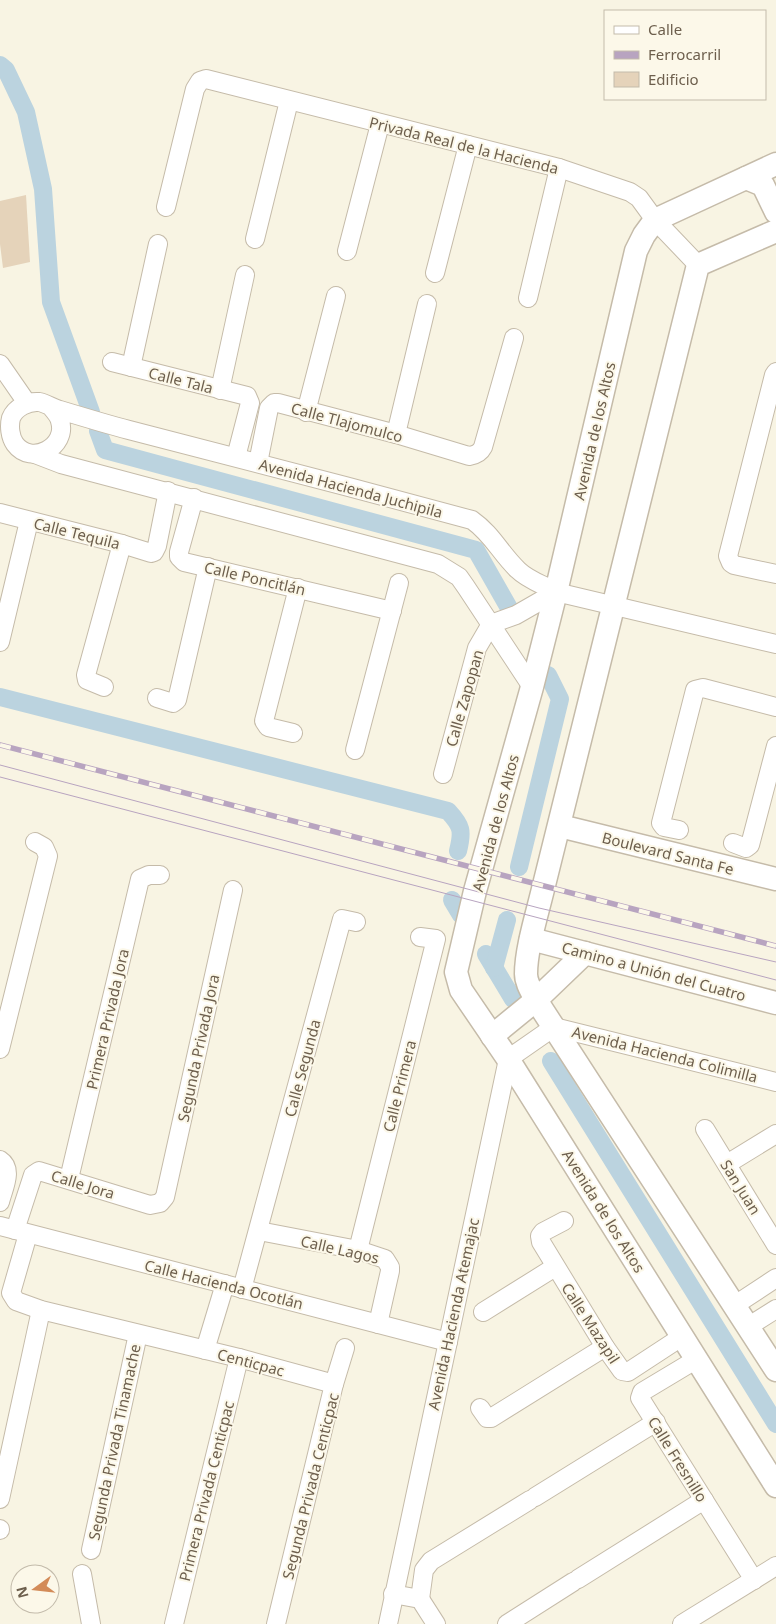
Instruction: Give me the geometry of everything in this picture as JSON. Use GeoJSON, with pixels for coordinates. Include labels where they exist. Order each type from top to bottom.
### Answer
{"type":"FeatureCollection","features":[{"type":"Feature","properties":{"kind":"street","name":"Privada Real de la Hacienda"},"geometry":{"type":"LineString","coordinates":[[166,207],[194,89],[200,81],[206,79],[559,168],[630,192],[645,205],[655,220],[698,265]]}},
{"type":"Feature","properties":{"kind":"street"},"geometry":{"type":"LineString","coordinates":[[255,239],[289,101]]}},
{"type":"Feature","properties":{"kind":"street"},"geometry":{"type":"LineString","coordinates":[[347,251],[380,124]]}},
{"type":"Feature","properties":{"kind":"street"},"geometry":{"type":"LineString","coordinates":[[435,273],[468,145]]}},
{"type":"Feature","properties":{"kind":"street"},"geometry":{"type":"LineString","coordinates":[[655,220],[776,164]]}},
{"type":"Feature","properties":{"kind":"street"},"geometry":{"type":"LineString","coordinates":[[528,298],[559,168]]}},
{"type":"Feature","properties":{"kind":"street"},"geometry":{"type":"LineString","coordinates":[[746,178],[763,184],[775,224],[698,265],[531,939],[526,974],[527,981],[536,1000],[776,1370]]}},
{"type":"Feature","properties":{"kind":"street","name":"Avenida de los Altos"},"geometry":{"type":"LineString","coordinates":[[655,220],[644,235],[636,251],[556,592],[456,972],[461,990],[508,1059],[776,1486]]}},
{"type":"Feature","properties":{"kind":"street"},"geometry":{"type":"LineString","coordinates":[[130,367],[158,244]]}},
{"type":"Feature","properties":{"kind":"street"},"geometry":{"type":"LineString","coordinates":[[220,390],[246,274]]}},
{"type":"Feature","properties":{"kind":"street"},"geometry":{"type":"LineString","coordinates":[[306,412],[336,296]]}},
{"type":"Feature","properties":{"kind":"street"},"geometry":{"type":"LineString","coordinates":[[396,434],[427,304]]}},
{"type":"Feature","properties":{"kind":"street","name":"Calle Tlajomulco"},"geometry":{"type":"LineString","coordinates":[[258,463],[269,408],[278,403],[306,412],[396,434],[469,456],[480,453],[514,338]]}},
{"type":"Feature","properties":{"kind":"street","name":"Calle Tala"},"geometry":{"type":"LineString","coordinates":[[112,362],[249,398],[250,403],[236,457]]}},
{"type":"Feature","properties":{"kind":"street"},"geometry":{"type":"LineString","coordinates":[[0,365],[27,404]]}},
{"type":"Feature","properties":{"kind":"street"},"geometry":{"type":"LineString","coordinates":[[776,372],[728,556],[731,563],[776,574]]}},
{"type":"Feature","properties":{"kind":"street"},"geometry":{"type":"LineString","coordinates":[[35,454],[49,450],[58,441],[61,431],[60,420],[52,408],[39,402],[27,404],[18,409],[11,418],[10,431],[14,443],[24,451],[61,464],[438,564],[459,578],[532,687]]}},
{"type":"Feature","properties":{"kind":"street","name":"Avenida Hacienda Juchipila"},"geometry":{"type":"LineString","coordinates":[[52,408],[94,421],[472,520],[488,533],[517,570],[556,592],[614,604],[776,644]]}},
{"type":"Feature","properties":{"kind":"street","name":"Calle Tequila"},"geometry":{"type":"LineString","coordinates":[[0,513],[154,552],[157,546],[168,491]]}},
{"type":"Feature","properties":{"kind":"street","name":"Calle Poncitlán"},"geometry":{"type":"LineString","coordinates":[[194,498],[178,552],[184,562],[392,611]]}},
{"type":"Feature","properties":{"kind":"street"},"geometry":{"type":"LineString","coordinates":[[0,642],[29,521]]}},
{"type":"Feature","properties":{"kind":"street"},"geometry":{"type":"LineString","coordinates":[[104,687],[90,682],[87,680],[86,675],[122,544]]}},
{"type":"Feature","properties":{"kind":"street"},"geometry":{"type":"LineString","coordinates":[[156,698],[173,703],[178,700],[208,567]]}},
{"type":"Feature","properties":{"kind":"street"},"geometry":{"type":"LineString","coordinates":[[355,750],[399,583]]}},
{"type":"Feature","properties":{"kind":"street"},"geometry":{"type":"LineString","coordinates":[[293,733],[268,727],[264,721],[298,588]]}},
{"type":"Feature","properties":{"kind":"street"},"geometry":{"type":"LineString","coordinates":[[491,624],[516,615],[556,592]]}},
{"type":"Feature","properties":{"kind":"street","name":"Calle Zapopan"},"geometry":{"type":"LineString","coordinates":[[442,774],[477,648],[491,624]]}},
{"type":"Feature","properties":{"kind":"street"},"geometry":{"type":"LineString","coordinates":[[678,830],[664,827],[661,823],[694,692],[697,688],[776,708]]}},
{"type":"Feature","properties":{"kind":"street"},"geometry":{"type":"LineString","coordinates":[[733,843],[746,848],[750,845],[776,746]]}},
{"type":"Feature","properties":{"kind":"street","name":"Boulevard Santa Fe"},"geometry":{"type":"LineString","coordinates":[[560,826],[776,880]]}},
{"type":"Feature","properties":{"kind":"street"},"geometry":{"type":"LineString","coordinates":[[0,1049],[48,856],[44,847],[35,842]]}},
{"type":"Feature","properties":{"kind":"street","name":"Primera Privada Jora"},"geometry":{"type":"LineString","coordinates":[[69,1179],[140,879],[149,875],[160,875]]}},
{"type":"Feature","properties":{"kind":"street","name":"Segunda Privada Jora"},"geometry":{"type":"LineString","coordinates":[[160,1203],[165,1197],[232,890]]}},
{"type":"Feature","properties":{"kind":"street","name":"Calle Segunda"},"geometry":{"type":"LineString","coordinates":[[258,1231],[342,919],[356,922]]}},
{"type":"Feature","properties":{"kind":"street","name":"Calle Primera"},"geometry":{"type":"LineString","coordinates":[[358,1250],[436,939],[420,937]]}},
{"type":"Feature","properties":{"kind":"street","name":"Camino a Unión del Cuatro"},"geometry":{"type":"LineString","coordinates":[[531,939],[776,1003]]}},
{"type":"Feature","properties":{"kind":"street"},"geometry":{"type":"LineString","coordinates":[[492,1036],[536,1000],[585,954]]}},
{"type":"Feature","properties":{"kind":"street"},"geometry":{"type":"LineString","coordinates":[[508,1059],[554,1027]]}},
{"type":"Feature","properties":{"kind":"street","name":"Avenida Hacienda Colimilla"},"geometry":{"type":"LineString","coordinates":[[554,1027],[776,1082]]}},
{"type":"Feature","properties":{"kind":"street","name":"Avenida Hacienda Atemajac"},"geometry":{"type":"LineString","coordinates":[[388,1624],[508,1059]]}},
{"type":"Feature","properties":{"kind":"street","name":"San Juan"},"geometry":{"type":"LineString","coordinates":[[705,1129],[775,1241]]}},
{"type":"Feature","properties":{"kind":"street"},"geometry":{"type":"LineString","coordinates":[[727,1164],[776,1134]]}},
{"type":"Feature","properties":{"kind":"street"},"geometry":{"type":"LineString","coordinates":[[0,1160],[6,1165],[8,1172],[0,1202]]}},
{"type":"Feature","properties":{"kind":"street","name":"Calle Jora"},"geometry":{"type":"LineString","coordinates":[[9,1231],[33,1174],[42,1171],[150,1205],[160,1203]]}},
{"type":"Feature","properties":{"kind":"street","name":"Calle Mazapil"},"geometry":{"type":"LineString","coordinates":[[564,1221],[543,1232],[540,1236],[540,1242],[622,1371],[625,1372],[683,1336]]}},
{"type":"Feature","properties":{"kind":"street"},"geometry":{"type":"LineString","coordinates":[[9,1231],[11,1293],[16,1301],[41,1310],[206,1350]]}},
{"type":"Feature","properties":{"kind":"street","name":"Calle Hacienda Ocotlán"},"geometry":{"type":"LineString","coordinates":[[9,1231],[242,1288],[448,1342]]}},
{"type":"Feature","properties":{"kind":"street"},"geometry":{"type":"LineString","coordinates":[[242,1288],[258,1231]]}},
{"type":"Feature","properties":{"kind":"street","name":"Calle Lagos"},"geometry":{"type":"LineString","coordinates":[[258,1231],[358,1250],[386,1259],[390,1267],[378,1324]]}},
{"type":"Feature","properties":{"kind":"street"},"geometry":{"type":"LineString","coordinates":[[483,1312],[555,1267]]}},
{"type":"Feature","properties":{"kind":"street"},"geometry":{"type":"LineString","coordinates":[[735,1305],[776,1278]]}},
{"type":"Feature","properties":{"kind":"street","name":"Centicpac"},"geometry":{"type":"LineString","coordinates":[[225,1284],[206,1350],[334,1384]]}},
{"type":"Feature","properties":{"kind":"street"},"geometry":{"type":"LineString","coordinates":[[748,1326],[776,1309]]}},
{"type":"Feature","properties":{"kind":"street"},"geometry":{"type":"LineString","coordinates":[[0,1499],[41,1310]]}},
{"type":"Feature","properties":{"kind":"street","name":"Segunda Privada Tinamache"},"geometry":{"type":"LineString","coordinates":[[91,1550],[138,1334]]}},
{"type":"Feature","properties":{"kind":"street"},"geometry":{"type":"LineString","coordinates":[[480,1408],[487,1418],[491,1418],[605,1347]]}},
{"type":"Feature","properties":{"kind":"street","name":"Segunda Privada Centicpac"},"geometry":{"type":"LineString","coordinates":[[276,1624],[334,1384],[345,1348]]}},
{"type":"Feature","properties":{"kind":"street","name":"Primera Privada Centicpac"},"geometry":{"type":"LineString","coordinates":[[168,1623],[239,1358]]}},
{"type":"Feature","properties":{"kind":"street","name":"Calle Fresnillo"},"geometry":{"type":"LineString","coordinates":[[697,1359],[640,1395],[642,1402],[754,1580]]}},
{"type":"Feature","properties":{"kind":"street"},"geometry":{"type":"LineString","coordinates":[[436,1624],[420,1599],[424,1570],[431,1561],[656,1422]]}},
{"type":"Feature","properties":{"kind":"street"},"geometry":{"type":"LineString","coordinates":[[506,1624],[704,1500]]}},
{"type":"Feature","properties":{"kind":"street"},"geometry":{"type":"LineString","coordinates":[[682,1624],[776,1566]]}},
{"type":"Feature","properties":{"kind":"street"},"geometry":{"type":"LineString","coordinates":[[82,1574],[91,1624]]}},
{"type":"Feature","properties":{"kind":"street"},"geometry":{"type":"LineString","coordinates":[[393,1594],[420,1599]]}},
{"type":"Feature","properties":{"kind":"building"},"geometry":{"type":"Polygon","coordinates":[[[26,195],[30,262],[3,268],[0,244],[0,201],[26,195]]]}},
{"type":"Feature","properties":{"kind":"waterway"},"geometry":{"type":"LineString","coordinates":[[0,65],[6,70],[26,112],[43,189],[51,302],[91,412]]}},
{"type":"Feature","properties":{"kind":"waterway"},"geometry":{"type":"LineString","coordinates":[[98,431],[105,450],[476,550],[509,608]]}},
{"type":"Feature","properties":{"kind":"waterway"},"geometry":{"type":"LineString","coordinates":[[519,867],[560,699],[548,675]]}},
{"type":"Feature","properties":{"kind":"waterway"},"geometry":{"type":"LineString","coordinates":[[0,697],[448,811],[459,825],[461,838],[458,851]]}},
{"type":"Feature","properties":{"kind":"waterway"},"geometry":{"type":"LineString","coordinates":[[452,900],[461,915]]}},
{"type":"Feature","properties":{"kind":"waterway"},"geometry":{"type":"LineString","coordinates":[[494,968],[507,920]]}},
{"type":"Feature","properties":{"kind":"waterway"},"geometry":{"type":"LineString","coordinates":[[486,954],[513,999]]}},
{"type":"Feature","properties":{"kind":"waterway"},"geometry":{"type":"LineString","coordinates":[[551,1061],[776,1424]]}},
{"type":"Feature","properties":{"kind":"tram line"},"geometry":{"type":"LineString","coordinates":[[0,765],[539,908],[776,962]]}},
{"type":"Feature","properties":{"kind":"tram line"},"geometry":{"type":"LineString","coordinates":[[0,777],[776,980]]}},
{"type":"Feature","properties":{"kind":"railway"},"geometry":{"type":"LineString","coordinates":[[0,745],[776,946]]}}]}
